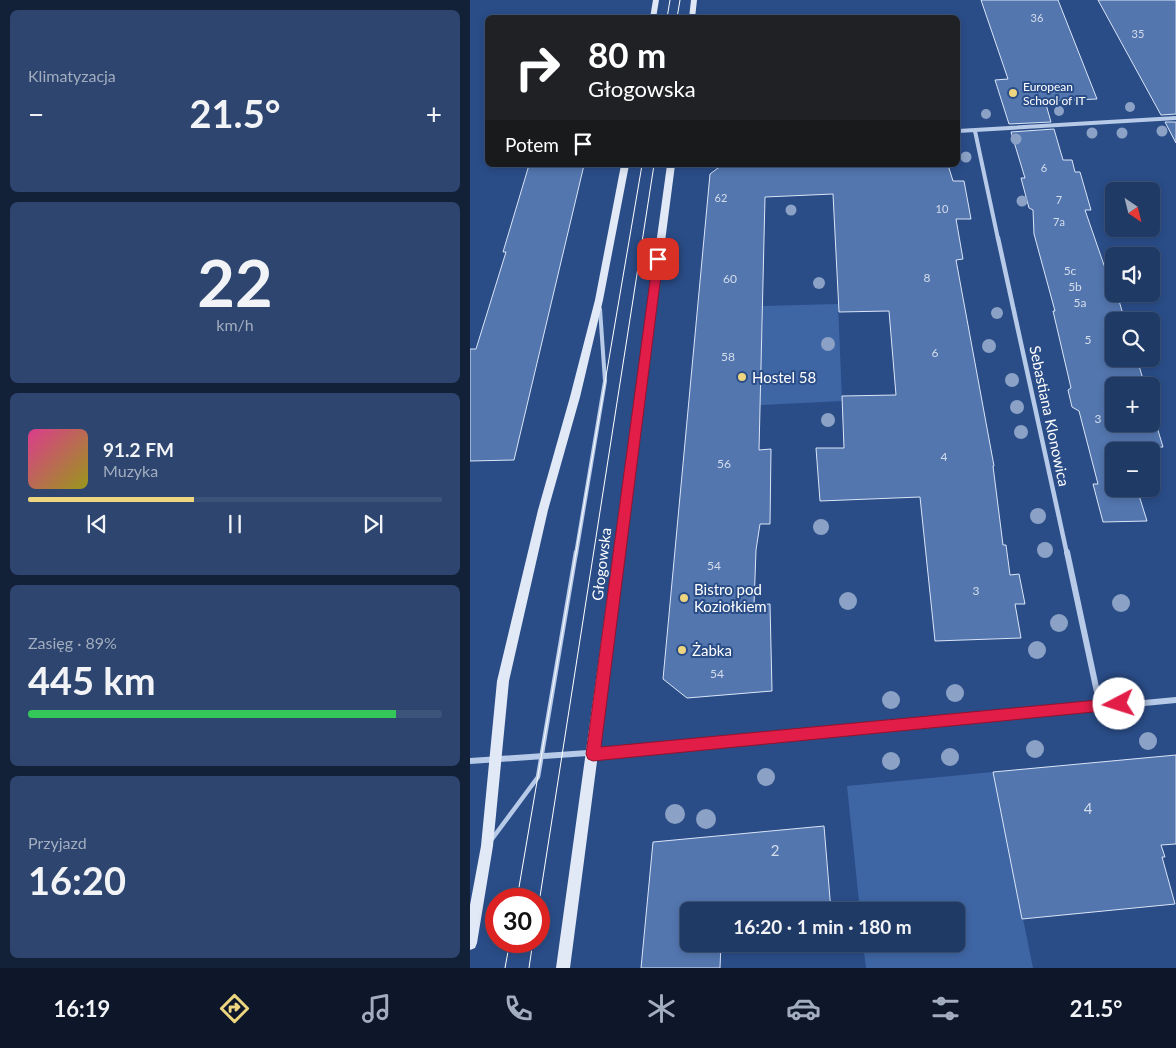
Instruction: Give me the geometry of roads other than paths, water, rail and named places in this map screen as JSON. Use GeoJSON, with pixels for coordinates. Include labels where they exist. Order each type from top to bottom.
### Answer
{"type":"FeatureCollection","features":[{"type":"Feature","properties":{"kind":"street"},"geometry":{"type":"LineString","coordinates":[[654,15],[656,0]]}},
{"type":"Feature","properties":{"kind":"street"},"geometry":{"type":"LineString","coordinates":[[692,15],[694,0]]}},
{"type":"Feature","properties":{"kind":"street"},"geometry":{"type":"LineString","coordinates":[[960,131],[1176,118]]}},
{"type":"Feature","properties":{"kind":"street","name":"Sebastiana Klonowica"},"geometry":{"type":"LineString","coordinates":[[975,131],[1100,706]]}},
{"type":"Feature","properties":{"kind":"street"},"geometry":{"type":"LineString","coordinates":[[470,943],[487,846],[503,681],[543,510],[575,397],[599,300],[625,167]]}},
{"type":"Feature","properties":{"kind":"street","name":"Głogowska"},"geometry":{"type":"LineString","coordinates":[[563,968],[671,167]]}},
{"type":"Feature","properties":{"kind":"street"},"geometry":{"type":"LineString","coordinates":[[470,760],[593,754],[1176,700]]}},
{"type":"Feature","properties":{"kind":"lane"},"geometry":{"type":"LineString","coordinates":[[487,846],[538,777],[605,382],[599,300]]}},
{"type":"Feature","properties":{"kind":"tram line"},"geometry":{"type":"LineString","coordinates":[[668,15],[670,0]]}},
{"type":"Feature","properties":{"kind":"tram line"},"geometry":{"type":"LineString","coordinates":[[678,15],[680,0]]}},
{"type":"Feature","properties":{"kind":"tram line"},"geometry":{"type":"LineString","coordinates":[[519,888],[642,167]]}},
{"type":"Feature","properties":{"kind":"tram line"},"geometry":{"type":"LineString","coordinates":[[541,888],[654,167]]}},
{"type":"Feature","properties":{"kind":"tram line"},"geometry":{"type":"LineString","coordinates":[[505,968],[508,953]]}},
{"type":"Feature","properties":{"kind":"tram line"},"geometry":{"type":"LineString","coordinates":[[529,968],[531,953]]}},
{"type":"Feature","properties":{"kind":"place","name":"European School of IT"},"geometry":{"type":"Point","coordinates":[1013,93]}},
{"type":"Feature","properties":{"kind":"place","name":"Hostel 58"},"geometry":{"type":"Point","coordinates":[742,377]}},
{"type":"Feature","properties":{"kind":"place","name":"Bistro pod Koziołkiem"},"geometry":{"type":"Point","coordinates":[684,598]}},
{"type":"Feature","properties":{"kind":"place","name":"Żabka"},"geometry":{"type":"Point","coordinates":[682,650]}}]}
